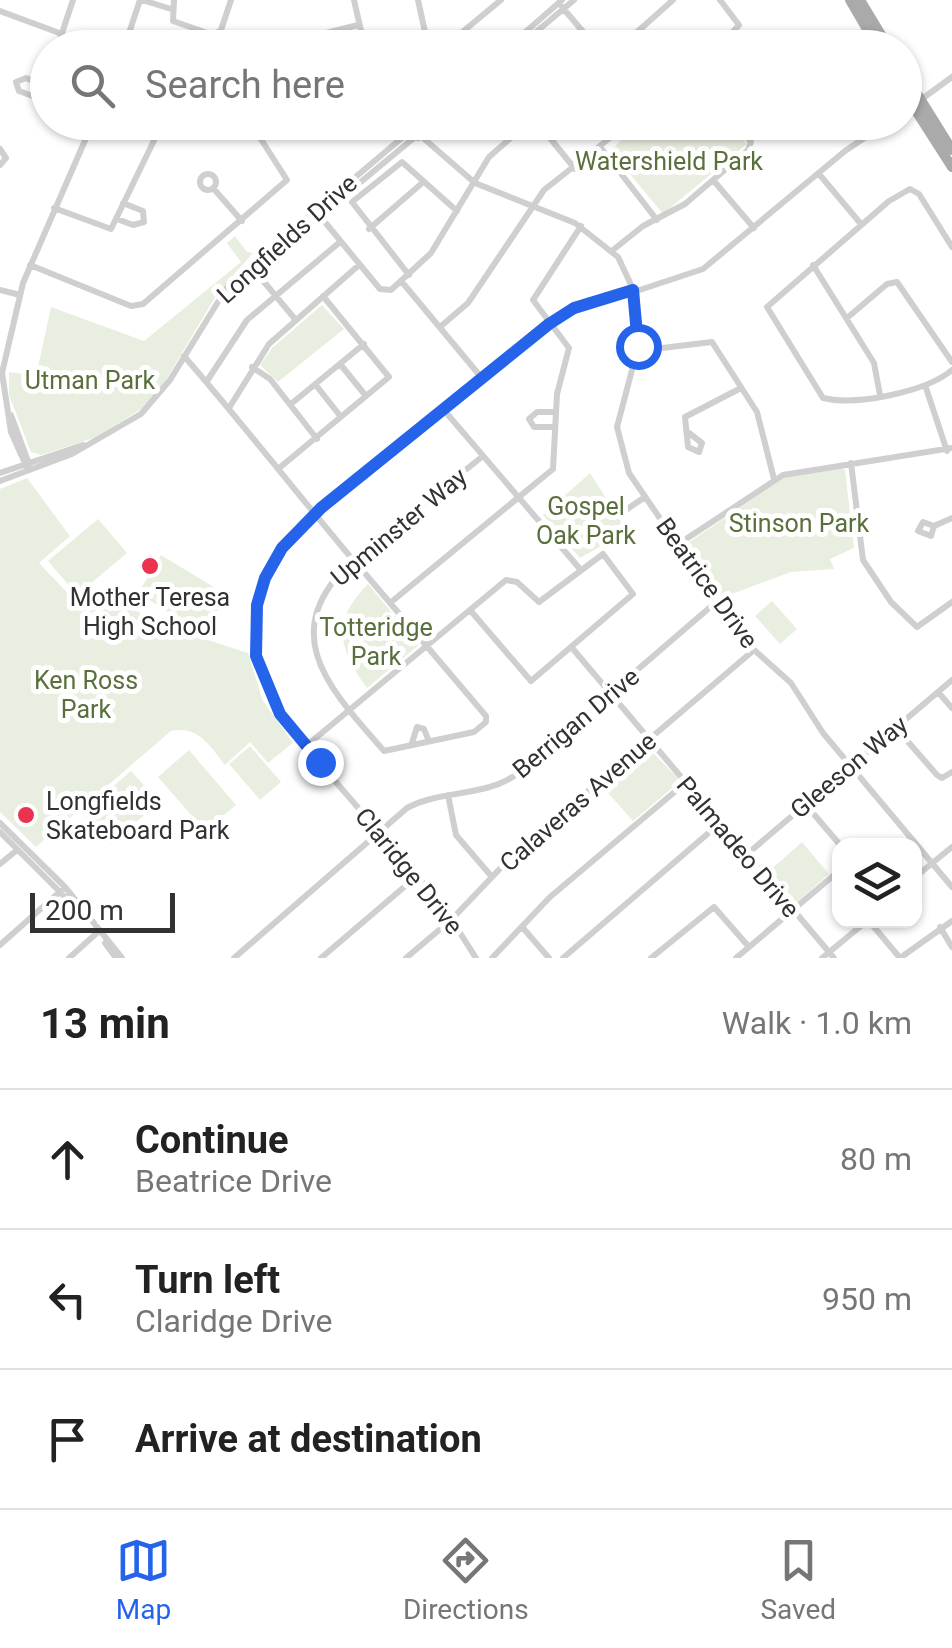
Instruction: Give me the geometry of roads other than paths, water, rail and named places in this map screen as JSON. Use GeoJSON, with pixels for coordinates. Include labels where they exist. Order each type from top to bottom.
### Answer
{"type":"FeatureCollection","features":[{"type":"Feature","properties":{"kind":"main road"},"geometry":{"type":"LineString","coordinates":[[850,0],[868,30]]}},
{"type":"Feature","properties":{"kind":"main road"},"geometry":{"type":"LineString","coordinates":[[860,0],[878,30]]}},
{"type":"Feature","properties":{"kind":"main road"},"geometry":{"type":"LineString","coordinates":[[922,117],[952,150]]}},
{"type":"Feature","properties":{"kind":"main road"},"geometry":{"type":"LineString","coordinates":[[922,121],[952,167]]}},
{"type":"Feature","properties":{"kind":"street"},"geometry":{"type":"LineString","coordinates":[[63,30],[73,0]]}},
{"type":"Feature","properties":{"kind":"street"},"geometry":{"type":"LineString","coordinates":[[130,30],[141,0],[173,4],[170,16],[176,23],[198,30]]}},
{"type":"Feature","properties":{"kind":"street"},"geometry":{"type":"LineString","coordinates":[[222,30],[231,0]]}},
{"type":"Feature","properties":{"kind":"street"},"geometry":{"type":"LineString","coordinates":[[354,0],[360,30]]}},
{"type":"Feature","properties":{"kind":"street"},"geometry":{"type":"LineString","coordinates":[[418,0],[425,30]]}},
{"type":"Feature","properties":{"kind":"street"},"geometry":{"type":"LineString","coordinates":[[464,30],[502,0]]}},
{"type":"Feature","properties":{"kind":"street"},"geometry":{"type":"LineString","coordinates":[[529,30],[561,4],[574,0]]}},
{"type":"Feature","properties":{"kind":"street"},"geometry":{"type":"LineString","coordinates":[[639,30],[673,0]]}},
{"type":"Feature","properties":{"kind":"street"},"geometry":{"type":"LineString","coordinates":[[722,1],[739,26],[735,30]]}},
{"type":"Feature","properties":{"kind":"street"},"geometry":{"type":"LineString","coordinates":[[534,30],[561,4]]}},
{"type":"Feature","properties":{"kind":"street"},"geometry":{"type":"LineString","coordinates":[[561,4],[582,30]]}},
{"type":"Feature","properties":{"kind":"street"},"geometry":{"type":"LineString","coordinates":[[0,11],[51,30]]}},
{"type":"Feature","properties":{"kind":"street"},"geometry":{"type":"LineString","coordinates":[[336,30],[358,24]]}},
{"type":"Feature","properties":{"kind":"street"},"geometry":{"type":"LineString","coordinates":[[922,100],[952,77]]}},
{"type":"Feature","properties":{"kind":"street"},"geometry":{"type":"LineString","coordinates":[[26,466],[2,395],[20,295],[85,140]]}},
{"type":"Feature","properties":{"kind":"street"},"geometry":{"type":"LineString","coordinates":[[54,208],[107,230],[118,219],[154,140]]}},
{"type":"Feature","properties":{"kind":"street"},"geometry":{"type":"LineString","coordinates":[[30,265],[137,306],[242,222],[287,180],[261,140]]}},
{"type":"Feature","properties":{"kind":"street","name":"Longfields Drive"},"geometry":{"type":"LineString","coordinates":[[0,477],[94,442],[148,407],[184,356],[210,308],[405,140]]}},
{"type":"Feature","properties":{"kind":"street","name":"Beatrice Drive"},"geometry":{"type":"LineString","coordinates":[[428,140],[475,183],[582,226],[613,251],[633,290],[639,323],[637,351],[616,427],[623,461],[716,603],[754,650],[791,683],[851,766],[952,887]]}},
{"type":"Feature","properties":{"kind":"street"},"geometry":{"type":"LineString","coordinates":[[317,213],[386,291],[402,282],[430,253],[489,157],[510,140]]}},
{"type":"Feature","properties":{"kind":"street"},"geometry":{"type":"LineString","coordinates":[[549,140],[575,169]]}},
{"type":"Feature","properties":{"kind":"street"},"geometry":{"type":"LineString","coordinates":[[440,328],[468,303],[544,190],[610,140]]}},
{"type":"Feature","properties":{"kind":"street"},"geometry":{"type":"LineString","coordinates":[[613,251],[669,216],[713,180],[751,146],[747,140]]}},
{"type":"Feature","properties":{"kind":"street","name":"Claridge Drive"},"geometry":{"type":"LineString","coordinates":[[476,958],[452,919],[306,746],[268,693],[256,656],[255,624],[261,591],[273,561],[315,514],[549,324],[574,308],[697,272],[864,140]]}},
{"type":"Feature","properties":{"kind":"street"},"geometry":{"type":"LineString","coordinates":[[601,148],[657,220]]}},
{"type":"Feature","properties":{"kind":"street"},"geometry":{"type":"LineString","coordinates":[[0,149],[6,158],[0,164]]}},
{"type":"Feature","properties":{"kind":"street"},"geometry":{"type":"LineString","coordinates":[[409,275],[369,229],[352,202],[399,163],[405,163],[421,183],[457,211]]}},
{"type":"Feature","properties":{"kind":"street"},"geometry":{"type":"LineString","coordinates":[[819,174],[861,224]]}},
{"type":"Feature","properties":{"kind":"street"},"geometry":{"type":"LineString","coordinates":[[713,180],[754,228]]}},
{"type":"Feature","properties":{"kind":"street"},"geometry":{"type":"LineString","coordinates":[[369,229],[421,183]]}},
{"type":"Feature","properties":{"kind":"street"},"geometry":{"type":"LineString","coordinates":[[213,188],[242,222]]}},
{"type":"Feature","properties":{"kind":"street"},"geometry":{"type":"LineString","coordinates":[[952,247],[914,190],[889,201],[813,264],[771,300],[768,312],[823,398],[926,388],[952,370]]}},
{"type":"Feature","properties":{"kind":"street"},"geometry":{"type":"LineString","coordinates":[[118,219],[133,226],[144,222],[143,211],[123,203]]}},
{"type":"Feature","properties":{"kind":"street"},"geometry":{"type":"LineString","coordinates":[[390,603],[552,470],[556,412],[569,348],[533,300],[582,226]]}},
{"type":"Feature","properties":{"kind":"street"},"geometry":{"type":"LineString","coordinates":[[207,382],[239,328],[340,242]]}},
{"type":"Feature","properties":{"kind":"street"},"geometry":{"type":"LineString","coordinates":[[813,264],[874,363],[880,395]]}},
{"type":"Feature","properties":{"kind":"street"},"geometry":{"type":"LineString","coordinates":[[229,408],[252,367],[295,320],[359,265]]}},
{"type":"Feature","properties":{"kind":"street"},"geometry":{"type":"LineString","coordinates":[[252,268],[295,320]]}},
{"type":"Feature","properties":{"kind":"street"},"geometry":{"type":"LineString","coordinates":[[402,282],[481,377]]}},
{"type":"Feature","properties":{"kind":"street"},"geometry":{"type":"LineString","coordinates":[[847,318],[887,284],[898,282],[952,362]]}},
{"type":"Feature","properties":{"kind":"street"},"geometry":{"type":"LineString","coordinates":[[0,290],[20,295]]}},
{"type":"Feature","properties":{"kind":"street"},"geometry":{"type":"LineString","coordinates":[[278,469],[389,374],[322,296]]}},
{"type":"Feature","properties":{"kind":"street"},"geometry":{"type":"LineString","coordinates":[[637,351],[708,340],[757,412],[774,478]]}},
{"type":"Feature","properties":{"kind":"street"},"geometry":{"type":"LineString","coordinates":[[291,404],[364,344]]}},
{"type":"Feature","properties":{"kind":"street"},"geometry":{"type":"LineString","coordinates":[[184,356],[486,716],[486,722],[474,732],[412,742],[417,727],[424,729],[428,739]]}},
{"type":"Feature","properties":{"kind":"street"},"geometry":{"type":"LineString","coordinates":[[340,364],[366,396]]}},
{"type":"Feature","properties":{"kind":"street"},"geometry":{"type":"LineString","coordinates":[[252,367],[270,379],[317,439]]}},
{"type":"Feature","properties":{"kind":"street"},"geometry":{"type":"LineString","coordinates":[[315,384],[341,418]]}},
{"type":"Feature","properties":{"kind":"street"},"geometry":{"type":"LineString","coordinates":[[689,433],[684,421],[688,414],[717,404],[742,388]]}},
{"type":"Feature","properties":{"kind":"street"},"geometry":{"type":"LineString","coordinates":[[677,545],[774,478],[800,470],[949,450],[926,388]]}},
{"type":"Feature","properties":{"kind":"street"},"geometry":{"type":"LineString","coordinates":[[443,408],[580,570]]}},
{"type":"Feature","properties":{"kind":"street"},"geometry":{"type":"LineString","coordinates":[[556,412],[536,412],[529,420],[534,427],[556,427]]}},
{"type":"Feature","properties":{"kind":"street","name":"Upminster Way"},"geometry":{"type":"LineString","coordinates":[[412,742],[384,750],[348,710],[318,666],[314,626],[324,591],[353,560],[483,456]]}},
{"type":"Feature","properties":{"kind":"street"},"geometry":{"type":"LineString","coordinates":[[851,464],[861,554],[891,602],[908,623],[917,627],[952,602]]}},
{"type":"Feature","properties":{"kind":"street"},"geometry":{"type":"LineString","coordinates":[[617,516],[645,497]]}},
{"type":"Feature","properties":{"kind":"street"},"geometry":{"type":"LineString","coordinates":[[934,526],[952,518]]}},
{"type":"Feature","properties":{"kind":"street"},"geometry":{"type":"LineString","coordinates":[[306,746],[470,610],[512,579],[540,602],[603,554],[633,594],[531,680],[470,610]]}},
{"type":"Feature","properties":{"kind":"street","name":"Berrigan Drive"},"geometry":{"type":"LineString","coordinates":[[234,958],[416,803],[506,782],[716,603]]}},
{"type":"Feature","properties":{"kind":"street","name":"Palmadeo Drive"},"geometry":{"type":"LineString","coordinates":[[572,649],[828,956]]}},
{"type":"Feature","properties":{"kind":"street","name":"Calaveras Avenue"},"geometry":{"type":"LineString","coordinates":[[406,958],[452,919],[492,876],[754,650]]}},
{"type":"Feature","properties":{"kind":"street","name":"Gleeson Way"},"geometry":{"type":"LineString","coordinates":[[746,855],[952,680]]}},
{"type":"Feature","properties":{"kind":"street"},"geometry":{"type":"LineString","coordinates":[[938,692],[952,708]]}},
{"type":"Feature","properties":{"kind":"street"},"geometry":{"type":"LineString","coordinates":[[896,728],[937,776],[946,778],[952,772]]}},
{"type":"Feature","properties":{"kind":"street"},"geometry":{"type":"LineString","coordinates":[[492,958],[550,896],[684,784]]}},
{"type":"Feature","properties":{"kind":"street"},"geometry":{"type":"LineString","coordinates":[[448,795],[456,835],[492,876]]}},
{"type":"Feature","properties":{"kind":"street"},"geometry":{"type":"LineString","coordinates":[[806,804],[834,838]]}},
{"type":"Feature","properties":{"kind":"street"},"geometry":{"type":"LineString","coordinates":[[0,823],[119,958]]}},
{"type":"Feature","properties":{"kind":"street"},"geometry":{"type":"LineString","coordinates":[[563,958],[719,824]]}},
{"type":"Feature","properties":{"kind":"street"},"geometry":{"type":"LineString","coordinates":[[0,832],[20,848]]}},
{"type":"Feature","properties":{"kind":"street"},"geometry":{"type":"LineString","coordinates":[[922,871],[952,847]]}},
{"type":"Feature","properties":{"kind":"street"},"geometry":{"type":"LineString","coordinates":[[0,864],[20,848]]}},
{"type":"Feature","properties":{"kind":"street"},"geometry":{"type":"LineString","coordinates":[[321,958],[417,876]]}},
{"type":"Feature","properties":{"kind":"street"},"geometry":{"type":"LineString","coordinates":[[736,958],[832,877]]}},
{"type":"Feature","properties":{"kind":"street"},"geometry":{"type":"LineString","coordinates":[[0,945],[62,890]]}},
{"type":"Feature","properties":{"kind":"street"},"geometry":{"type":"LineString","coordinates":[[62,890],[119,958]]}},
{"type":"Feature","properties":{"kind":"street"},"geometry":{"type":"LineString","coordinates":[[651,958],[714,908],[749,947]]}},
{"type":"Feature","properties":{"kind":"street"},"geometry":{"type":"LineString","coordinates":[[875,928],[900,958],[952,921]]}},
{"type":"Feature","properties":{"kind":"street"},"geometry":{"type":"LineString","coordinates":[[523,928],[549,958]]}},
{"type":"Feature","properties":{"kind":"street"},"geometry":{"type":"LineString","coordinates":[[828,956],[859,928]]}},
{"type":"Feature","properties":{"kind":"street"},"geometry":{"type":"LineString","coordinates":[[940,928],[952,947]]}},
{"type":"Feature","properties":{"kind":"street"},"geometry":{"type":"LineString","coordinates":[[69,958],[98,932]]}},
{"type":"Feature","properties":{"kind":"place","name":"Mother Teresa High School"},"geometry":{"type":"Point","coordinates":[150,566]}},
{"type":"Feature","properties":{"kind":"place","name":"Longfields Skateboard Park"},"geometry":{"type":"Point","coordinates":[26,815]}},
{"type":"Feature","properties":{"kind":"park label","name":"Watershield Park"},"geometry":{"type":"Point","coordinates":[669,161]}},
{"type":"Feature","properties":{"kind":"park label","name":"Utman Park"},"geometry":{"type":"Point","coordinates":[90,380]}},
{"type":"Feature","properties":{"kind":"park label","name":"Gospel Oak Park"},"geometry":{"type":"Point","coordinates":[586,520]}},
{"type":"Feature","properties":{"kind":"park label","name":"Stinson Park"},"geometry":{"type":"Point","coordinates":[799,523]}},
{"type":"Feature","properties":{"kind":"park label","name":"Totteridge Park"},"geometry":{"type":"Point","coordinates":[376,642]}},
{"type":"Feature","properties":{"kind":"park label","name":"Ken Ross Park"},"geometry":{"type":"Point","coordinates":[86,694]}}]}
